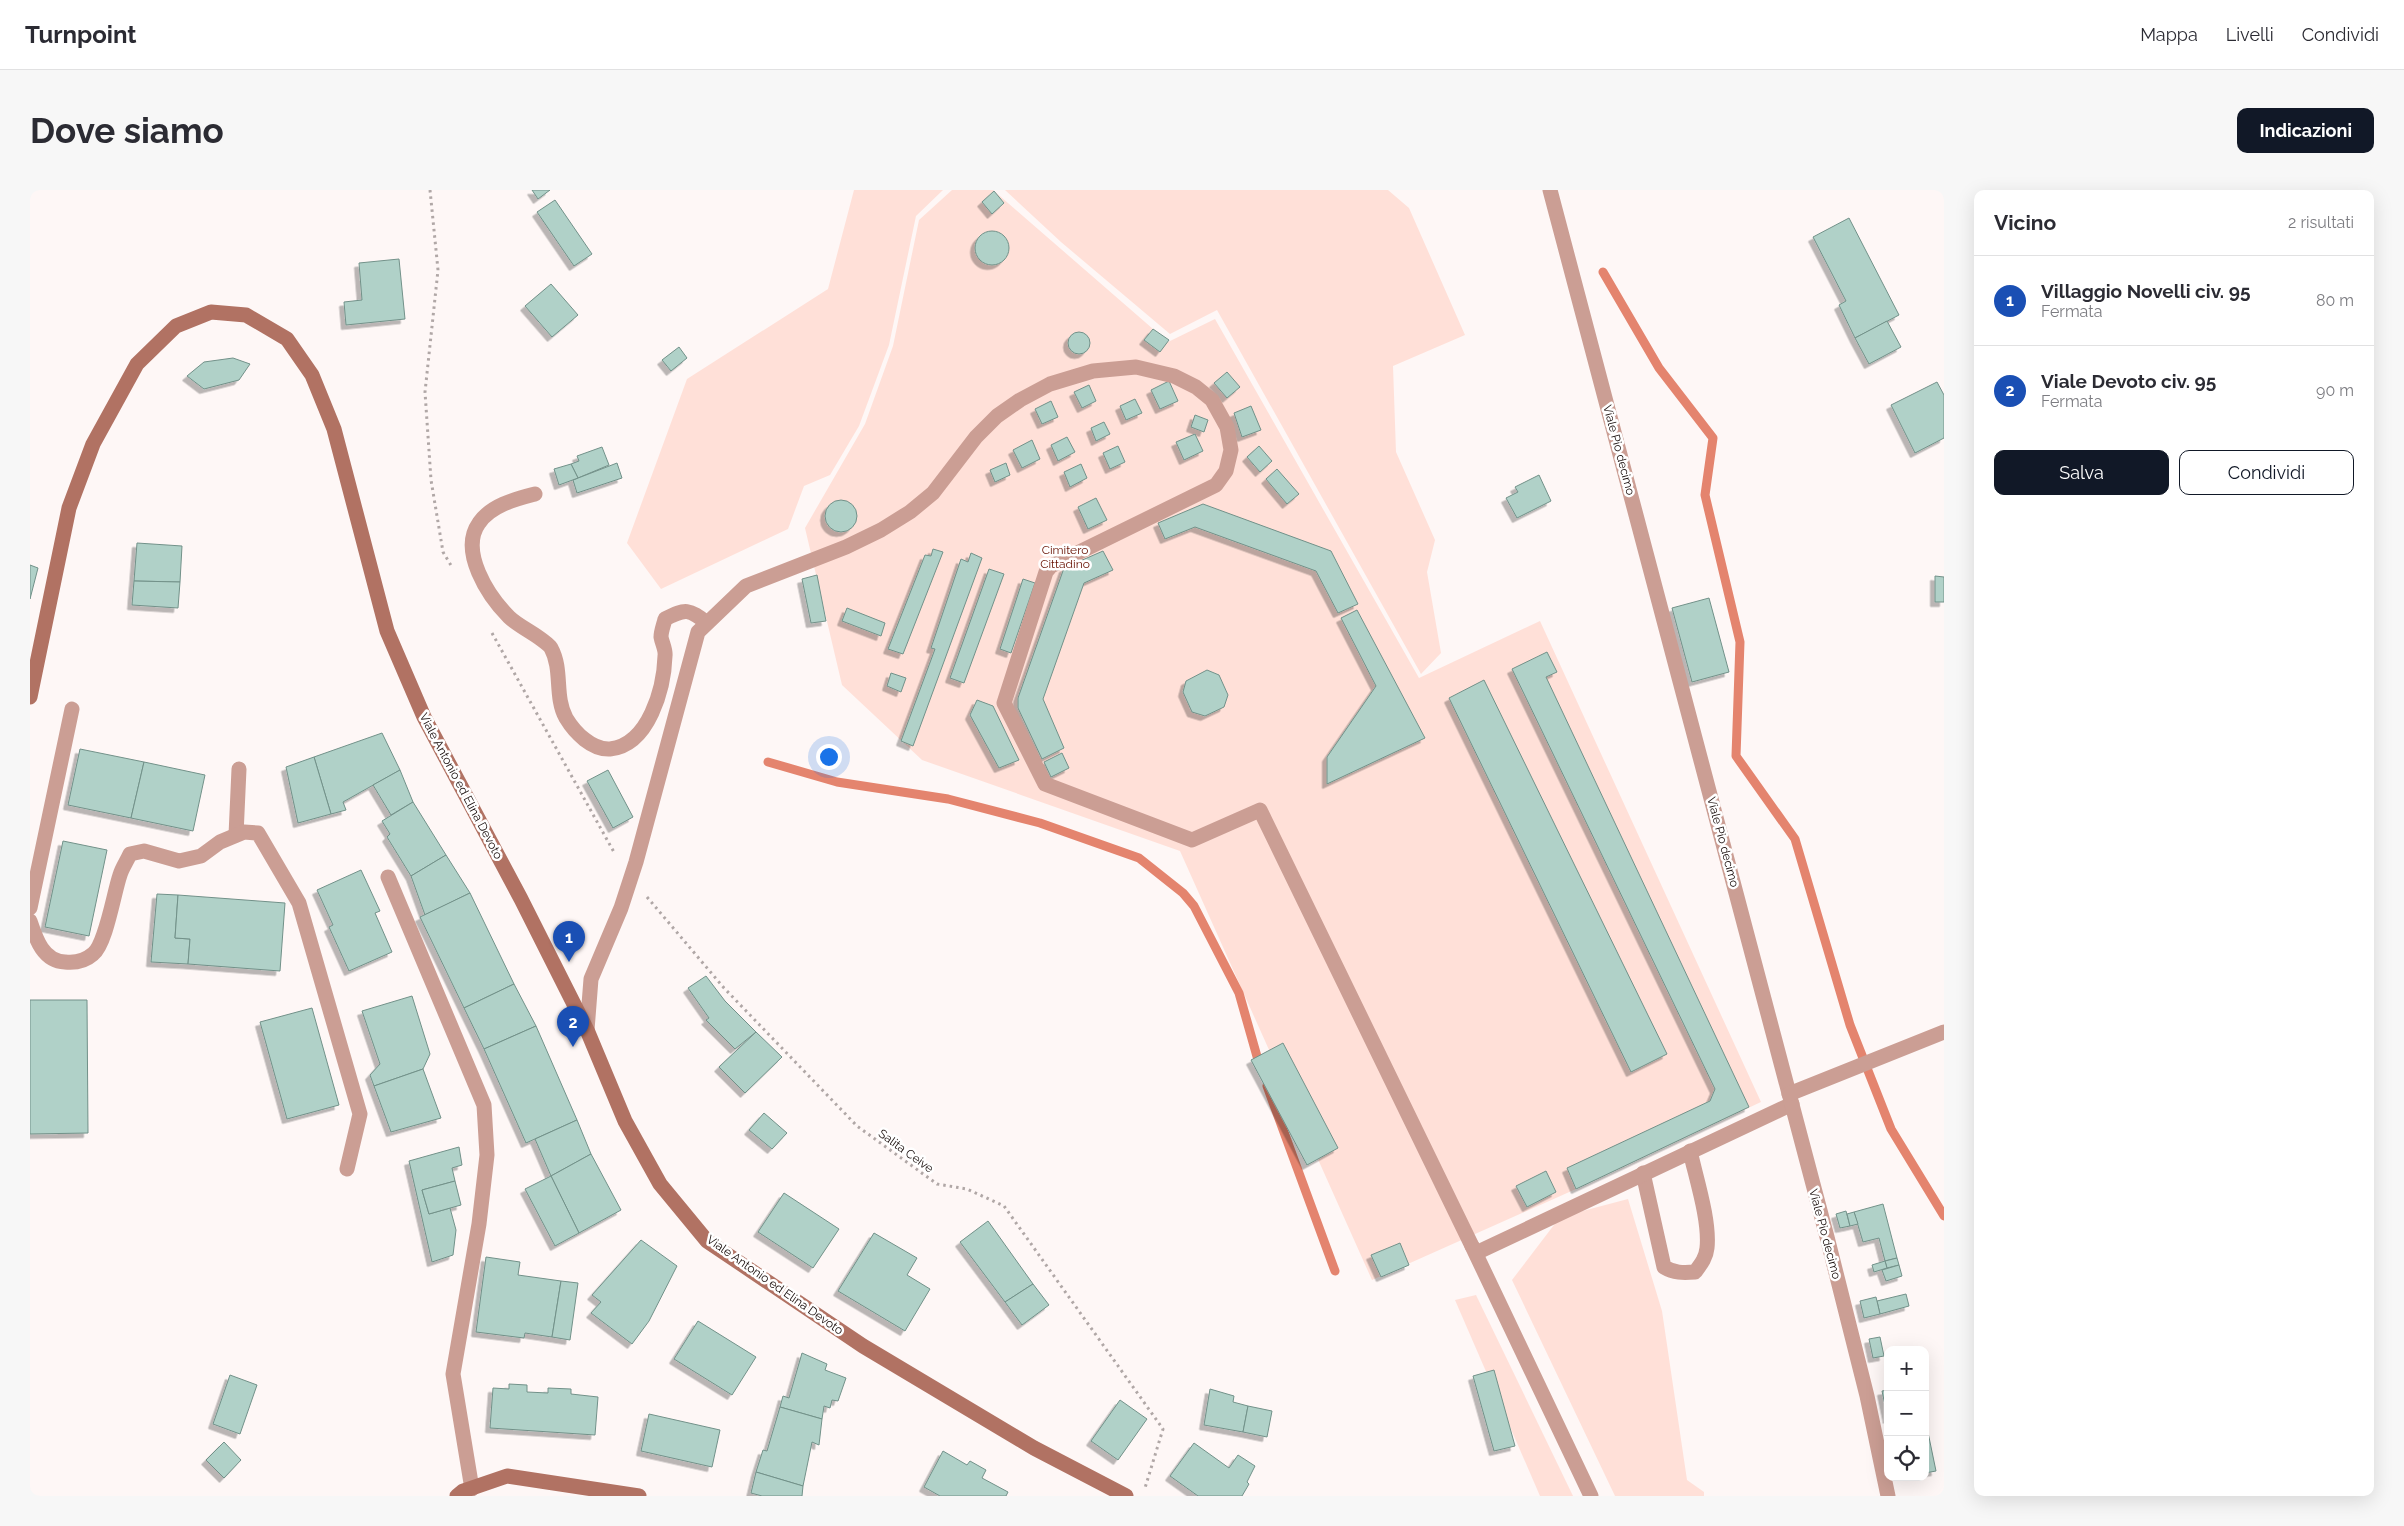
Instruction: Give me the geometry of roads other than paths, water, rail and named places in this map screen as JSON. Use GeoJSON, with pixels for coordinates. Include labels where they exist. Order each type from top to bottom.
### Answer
{"type":"FeatureCollection","features":[{"type":"Feature","properties":{"kind":"street","name":"Viale Pio decimo"},"geometry":{"type":"LineString","coordinates":[[1550,190],[1791,1099],[1867,1396],[1888,1496]]}},
{"type":"Feature","properties":{"kind":"street","name":"Viale Antonio ed Elina Devoto"},"geometry":{"type":"LineString","coordinates":[[30,697],[69,508],[93,444],[137,364],[176,326],[211,312],[246,316],[287,339],[312,375],[334,429],[387,631],[420,708],[522,899],[587,1030],[625,1121],[656,1176],[707,1241],[863,1346],[1034,1448],[1126,1496]]}},
{"type":"Feature","properties":{"kind":"street"},"geometry":{"type":"LineString","coordinates":[[587,1030],[591,979],[622,908],[698,632],[746,586],[846,547],[881,530],[910,512],[934,492],[976,437],[997,416],[1020,400],[1050,384],[1092,371],[1136,367],[1174,376],[1196,387],[1212,400],[1227,427],[1231,450],[1226,471],[1216,485],[1051,566],[1046,572],[1004,703],[1045,784],[1192,840],[1260,810],[1592,1496]]}},
{"type":"Feature","properties":{"kind":"street"},"geometry":{"type":"LineString","coordinates":[[535,494],[508,501],[479,522],[471,540],[474,560],[484,585],[508,616],[550,646],[557,664],[560,699],[566,716],[589,743],[602,749],[614,748],[629,744],[640,733],[658,701],[666,655],[661,636],[665,619],[680,611],[692,611],[708,623]]}},
{"type":"Feature","properties":{"kind":"street"},"geometry":{"type":"LineString","coordinates":[[30,908],[72,709]]}},
{"type":"Feature","properties":{"kind":"street"},"geometry":{"type":"LineString","coordinates":[[236,836],[239,769]]}},
{"type":"Feature","properties":{"kind":"street"},"geometry":{"type":"LineString","coordinates":[[30,921],[37,941],[48,956],[58,962],[76,963],[94,954],[103,938],[121,873],[130,854],[144,851],[179,861],[201,856],[220,842],[244,832],[258,833],[298,903],[360,1114],[347,1169]]}},
{"type":"Feature","properties":{"kind":"street"},"geometry":{"type":"LineString","coordinates":[[388,877],[484,1105],[486,1165],[479,1224],[453,1374],[472,1489]]}},
{"type":"Feature","properties":{"kind":"street"},"geometry":{"type":"LineString","coordinates":[[1474,1250],[1690,1151],[1828,1079],[1944,1032]]}},
{"type":"Feature","properties":{"kind":"street"},"geometry":{"type":"LineString","coordinates":[[1643,1173],[1664,1267],[1671,1271],[1683,1273],[1695,1272],[1703,1262],[1707,1249],[1707,1234],[1690,1151]]}},
{"type":"Feature","properties":{"kind":"street"},"geometry":{"type":"LineString","coordinates":[[457,1496],[507,1476],[639,1496]]}},
{"type":"Feature","properties":{"kind":"waterway"},"geometry":{"type":"LineString","coordinates":[[1603,272],[1659,368],[1713,438],[1705,495],[1740,642],[1736,756],[1795,839],[1850,1025],[1891,1129],[1944,1216]]}},
{"type":"Feature","properties":{"kind":"waterway"},"geometry":{"type":"LineString","coordinates":[[768,762],[837,782],[948,799],[1040,823],[1139,858],[1183,893],[1194,906],[1239,993],[1260,1067]]}},
{"type":"Feature","properties":{"kind":"waterway"},"geometry":{"type":"LineString","coordinates":[[1267,1086],[1335,1271]]}},
{"type":"Feature","properties":{"kind":"place","name":"Villaggio Novelli civ. 95"},"geometry":{"type":"Point","coordinates":[569,962]}},
{"type":"Feature","properties":{"kind":"place","name":"Viale Devoto civ. 95"},"geometry":{"type":"Point","coordinates":[573,1047]}},
{"type":"Feature","properties":{"kind":"park label","name":"Cimitero Cittadino"},"geometry":{"type":"Point","coordinates":[1065,557]}}]}
